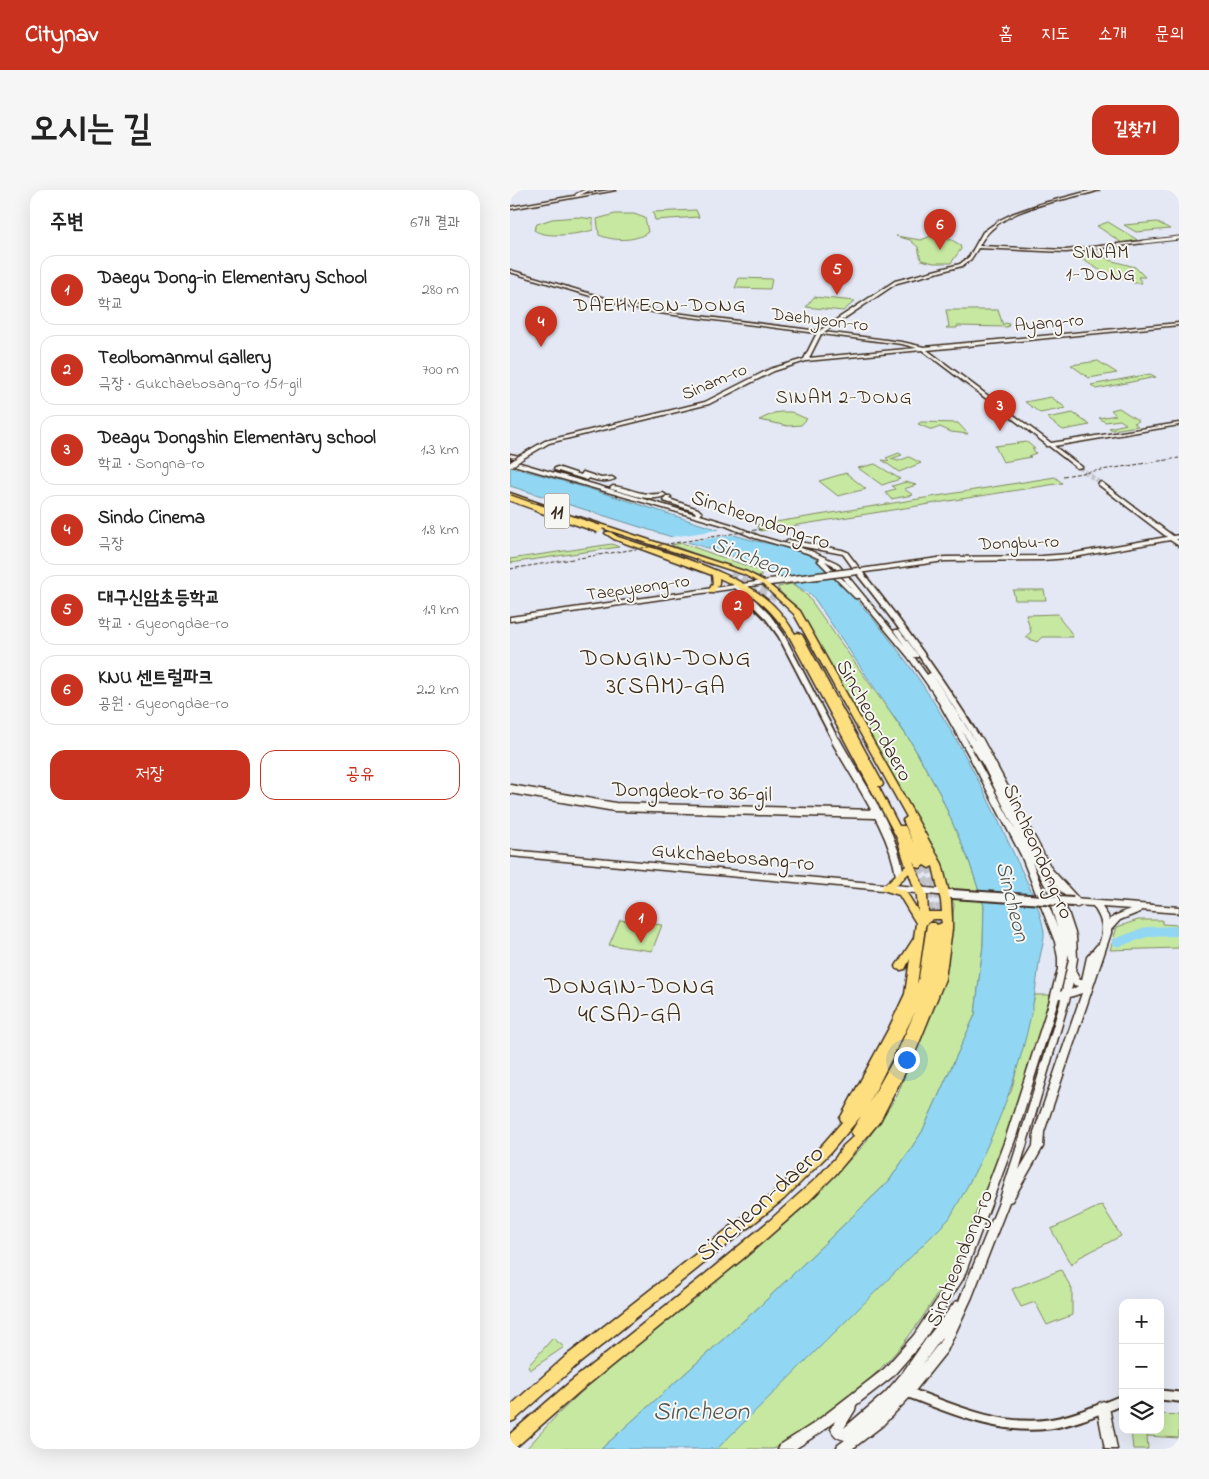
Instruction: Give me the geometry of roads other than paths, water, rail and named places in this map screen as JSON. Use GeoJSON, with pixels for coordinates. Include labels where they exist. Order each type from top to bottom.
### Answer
{"type":"FeatureCollection","features":[{"type":"Feature","properties":{"kind":"highway"},"geometry":{"type":"LineString","coordinates":[[510,495],[523,498]]}},
{"type":"Feature","properties":{"kind":"highway","name":"11"},"geometry":{"type":"LineString","coordinates":[[510,495],[603,530]]}},
{"type":"Feature","properties":{"kind":"highway"},"geometry":{"type":"LineString","coordinates":[[603,530],[726,575],[767,583],[775,598]]}},
{"type":"Feature","properties":{"kind":"highway"},"geometry":{"type":"LineString","coordinates":[[603,530],[726,575],[739,587],[762,600],[776,611],[792,634],[901,838],[949,893],[935,924],[916,944],[901,966]]}},
{"type":"Feature","properties":{"kind":"highway"},"geometry":{"type":"LineString","coordinates":[[616,535],[623,547]]}},
{"type":"Feature","properties":{"kind":"highway"},"geometry":{"type":"LineString","coordinates":[[616,535],[726,575]]}},
{"type":"Feature","properties":{"kind":"highway"},"geometry":{"type":"LineString","coordinates":[[711,592],[716,583],[726,575]]}},
{"type":"Feature","properties":{"kind":"highway"},"geometry":{"type":"LineString","coordinates":[[762,600],[764,596],[775,598],[797,613],[808,631],[924,865],[922,891],[925,905],[935,924]]}},
{"type":"Feature","properties":{"kind":"highway","name":"Sincheon-daero"},"geometry":{"type":"LineString","coordinates":[[775,598],[806,647],[924,865]]}},
{"type":"Feature","properties":{"kind":"highway"},"geometry":{"type":"LineString","coordinates":[[886,888],[900,876],[924,865]]}},
{"type":"Feature","properties":{"kind":"highway"},"geometry":{"type":"LineString","coordinates":[[886,888],[902,892],[935,924]]}},
{"type":"Feature","properties":{"kind":"highway","name":"Sincheon-daero"},"geometry":{"type":"LineString","coordinates":[[510,1415],[571,1361],[780,1196],[826,1149],[860,1109],[912,1008],[924,978],[935,924]]}},
{"type":"Feature","properties":{"kind":"highway","name":"Sincheon-daero"},"geometry":{"type":"LineString","coordinates":[[510,1443],[609,1357],[742,1253],[820,1183],[844,1155],[907,1044],[925,1002],[936,962],[935,924]]}},
{"type":"Feature","properties":{"kind":"highway"},"geometry":{"type":"LineString","coordinates":[[510,1448],[530,1425]]}},
{"type":"Feature","properties":{"kind":"main road"},"geometry":{"type":"LineString","coordinates":[[510,208],[589,191],[614,190]]}},
{"type":"Feature","properties":{"kind":"main road"},"geometry":{"type":"LineString","coordinates":[[806,360],[819,332],[896,282],[964,264],[990,228],[1029,208],[1097,190]]}},
{"type":"Feature","properties":{"kind":"main road"},"geometry":{"type":"LineString","coordinates":[[976,247],[1066,251],[1143,242]]}},
{"type":"Feature","properties":{"kind":"main road","name":"Daehyeon-ro"},"geometry":{"type":"LineString","coordinates":[[510,271],[631,307],[902,343],[922,348]]}},
{"type":"Feature","properties":{"kind":"main road","name":"Ayang-ro"},"geometry":{"type":"LineString","coordinates":[[922,348],[1179,324]]}},
{"type":"Feature","properties":{"kind":"main road"},"geometry":{"type":"LineString","coordinates":[[922,348],[1079,467]]}},
{"type":"Feature","properties":{"kind":"main road","name":"Sinam-ro"},"geometry":{"type":"LineString","coordinates":[[510,462],[547,442],[707,403],[772,370],[806,360],[922,348]]}},
{"type":"Feature","properties":{"kind":"main road"},"geometry":{"type":"LineString","coordinates":[[1048,444],[1179,424]]}},
{"type":"Feature","properties":{"kind":"main road"},"geometry":{"type":"LineString","coordinates":[[510,455],[520,458]]}},
{"type":"Feature","properties":{"kind":"main road","name":"Sincheondong-ro"},"geometry":{"type":"LineString","coordinates":[[510,462],[540,465],[819,552],[842,565],[910,648],[941,691],[986,765],[1036,863],[1064,912],[1072,936],[1067,962],[1066,994],[1003,1205],[967,1297],[943,1347],[907,1392],[878,1422],[842,1449]]}},
{"type":"Feature","properties":{"kind":"main road","name":"Sincheondong-ro"},"geometry":{"type":"LineString","coordinates":[[510,462],[697,515]]}},
{"type":"Feature","properties":{"kind":"main road"},"geometry":{"type":"LineString","coordinates":[[540,465],[575,472],[601,480],[612,479]]}},
{"type":"Feature","properties":{"kind":"main road"},"geometry":{"type":"LineString","coordinates":[[1101,484],[1179,544]]}},
{"type":"Feature","properties":{"kind":"main road"},"geometry":{"type":"LineString","coordinates":[[613,488],[656,498],[666,496],[666,500],[697,515]]}},
{"type":"Feature","properties":{"kind":"main road","name":"Dongbu-ro"},"geometry":{"type":"LineString","coordinates":[[767,583],[945,559],[1069,556],[1179,537]]}},
{"type":"Feature","properties":{"kind":"main road"},"geometry":{"type":"LineString","coordinates":[[782,542],[845,553],[858,571]]}},
{"type":"Feature","properties":{"kind":"main road","name":"Sincheondong-ro"},"geometry":{"type":"LineString","coordinates":[[782,542],[829,561],[843,571],[916,663],[987,780],[1025,855],[1067,962],[1054,996],[1010,1140],[959,1275],[918,1339],[888,1373],[817,1428],[784,1449]]}},
{"type":"Feature","properties":{"kind":"main road"},"geometry":{"type":"LineString","coordinates":[[842,565],[831,552],[845,553]]}},
{"type":"Feature","properties":{"kind":"main road","name":"Taepyeong-ro"},"geometry":{"type":"LineString","coordinates":[[510,620],[767,583]]}},
{"type":"Feature","properties":{"kind":"main road","name":"Gukchaebosang-ro"},"geometry":{"type":"LineString","coordinates":[[510,853],[886,888],[1075,902]]}},
{"type":"Feature","properties":{"kind":"main road"},"geometry":{"type":"LineString","coordinates":[[1025,855],[1059,912],[1063,925],[1067,962],[1077,983],[1084,984]]}},
{"type":"Feature","properties":{"kind":"main road"},"geometry":{"type":"LineString","coordinates":[[1075,902],[1179,910]]}},
{"type":"Feature","properties":{"kind":"main road"},"geometry":{"type":"LineString","coordinates":[[1096,905],[1104,916],[1107,928]]}},
{"type":"Feature","properties":{"kind":"main road"},"geometry":{"type":"LineString","coordinates":[[1003,1205],[1038,1147],[1039,1132],[1107,928],[1117,918],[1142,908]]}},
{"type":"Feature","properties":{"kind":"main road"},"geometry":{"type":"LineString","coordinates":[[1054,996],[1082,990],[1091,957],[1102,945]]}},
{"type":"Feature","properties":{"kind":"main road"},"geometry":{"type":"LineString","coordinates":[[858,1396],[839,1422],[837,1429],[840,1433],[847,1434],[889,1397],[967,1297]]}},
{"type":"Feature","properties":{"kind":"main road"},"geometry":{"type":"LineString","coordinates":[[1103,1406],[1111,1449]]}},
{"type":"Feature","properties":{"kind":"street"},"geometry":{"type":"LineString","coordinates":[[1143,242],[1179,238]]}},
{"type":"Feature","properties":{"kind":"street","name":"Sincheondong-ro"},"geometry":{"type":"LineString","coordinates":[[858,571],[900,624],[956,704],[988,756],[1048,871],[1075,902]]}},
{"type":"Feature","properties":{"kind":"street"},"geometry":{"type":"LineString","coordinates":[[739,587],[773,623],[798,665],[829,729],[855,773],[901,866],[900,876]]}},
{"type":"Feature","properties":{"kind":"street","name":"Dongdeok-ro 36-gil"},"geometry":{"type":"LineString","coordinates":[[510,789],[615,807],[875,814]]}},
{"type":"Feature","properties":{"kind":"street"},"geometry":{"type":"LineString","coordinates":[[907,1392],[960,1412],[1000,1423],[1020,1425],[1048,1424],[1119,1401]]}},
{"type":"Feature","properties":{"kind":"street"},"geometry":{"type":"LineString","coordinates":[[1164,1395],[1179,1397]]}},
{"type":"Feature","properties":{"kind":"water","name":"Sincheon"},"geometry":{"type":"Polygon","coordinates":[[[510,467],[597,491],[750,540],[800,551],[817,560],[829,570],[885,634],[928,692],[947,723],[997,819],[1031,891],[1042,922],[1044,939],[1034,997],[1019,1064],[1008,1096],[981,1158],[949,1219],[717,1449],[601,1449],[760,1306],[889,1181],[922,1132],[975,1015],[983,945],[984,906],[969,861],[940,794],[911,742],[812,595],[768,569],[510,486],[510,467]]]}},
{"type":"Feature","properties":{"kind":"waterway"},"geometry":{"type":"LineString","coordinates":[[1118,942],[1146,932],[1179,931]]}},
{"type":"Feature","properties":{"kind":"tunnel"},"geometry":{"type":"LineString","coordinates":[[1079,467],[1101,484]]}},
{"type":"Feature","properties":{"kind":"tunnel"},"geometry":{"type":"LineString","coordinates":[[731,574],[777,599]]}},
{"type":"Feature","properties":{"kind":"tunnel"},"geometry":{"type":"LineString","coordinates":[[920,865],[929,897],[932,925]]}},
{"type":"Feature","properties":{"kind":"tunnel"},"geometry":{"type":"LineString","coordinates":[[929,865],[939,897],[941,926]]}},
{"type":"Feature","properties":{"kind":"railway"},"geometry":{"type":"LineString","coordinates":[[1063,476],[1179,458]]}},
{"type":"Feature","properties":{"kind":"railway"},"geometry":{"type":"LineString","coordinates":[[510,569],[762,529]]}},
{"type":"Feature","properties":{"kind":"place","name":"KNU 센트럴파크"},"geometry":{"type":"Point","coordinates":[940,250]}},
{"type":"Feature","properties":{"kind":"place","name":"대구신암초등학교"},"geometry":{"type":"Point","coordinates":[837,295]}},
{"type":"Feature","properties":{"kind":"place","name":"Sindo Cinema"},"geometry":{"type":"Point","coordinates":[541,347]}},
{"type":"Feature","properties":{"kind":"place","name":"Deagu Dongshin Elementary school"},"geometry":{"type":"Point","coordinates":[1000,431]}},
{"type":"Feature","properties":{"kind":"place","name":"Teolbomanmul Gallery"},"geometry":{"type":"Point","coordinates":[738,631]}},
{"type":"Feature","properties":{"kind":"place","name":"Daegu Dong-in Elementary School"},"geometry":{"type":"Point","coordinates":[641,943]}},
{"type":"Feature","properties":{"kind":"district","name":"SINAM 1-DONG"},"geometry":{"type":"Point","coordinates":[1101,262]}},
{"type":"Feature","properties":{"kind":"district","name":"DAEHYEON-DONG"},"geometry":{"type":"Point","coordinates":[660,304]}},
{"type":"Feature","properties":{"kind":"district","name":"SINAM 2-DONG"},"geometry":{"type":"Point","coordinates":[844,396]}},
{"type":"Feature","properties":{"kind":"district","name":"DONGIN-DONG 3(SAM)-GA"},"geometry":{"type":"Point","coordinates":[666,671]}},
{"type":"Feature","properties":{"kind":"district","name":"DONGIN-DONG 4(SA)-GA"},"geometry":{"type":"Point","coordinates":[630,999]}}]}
